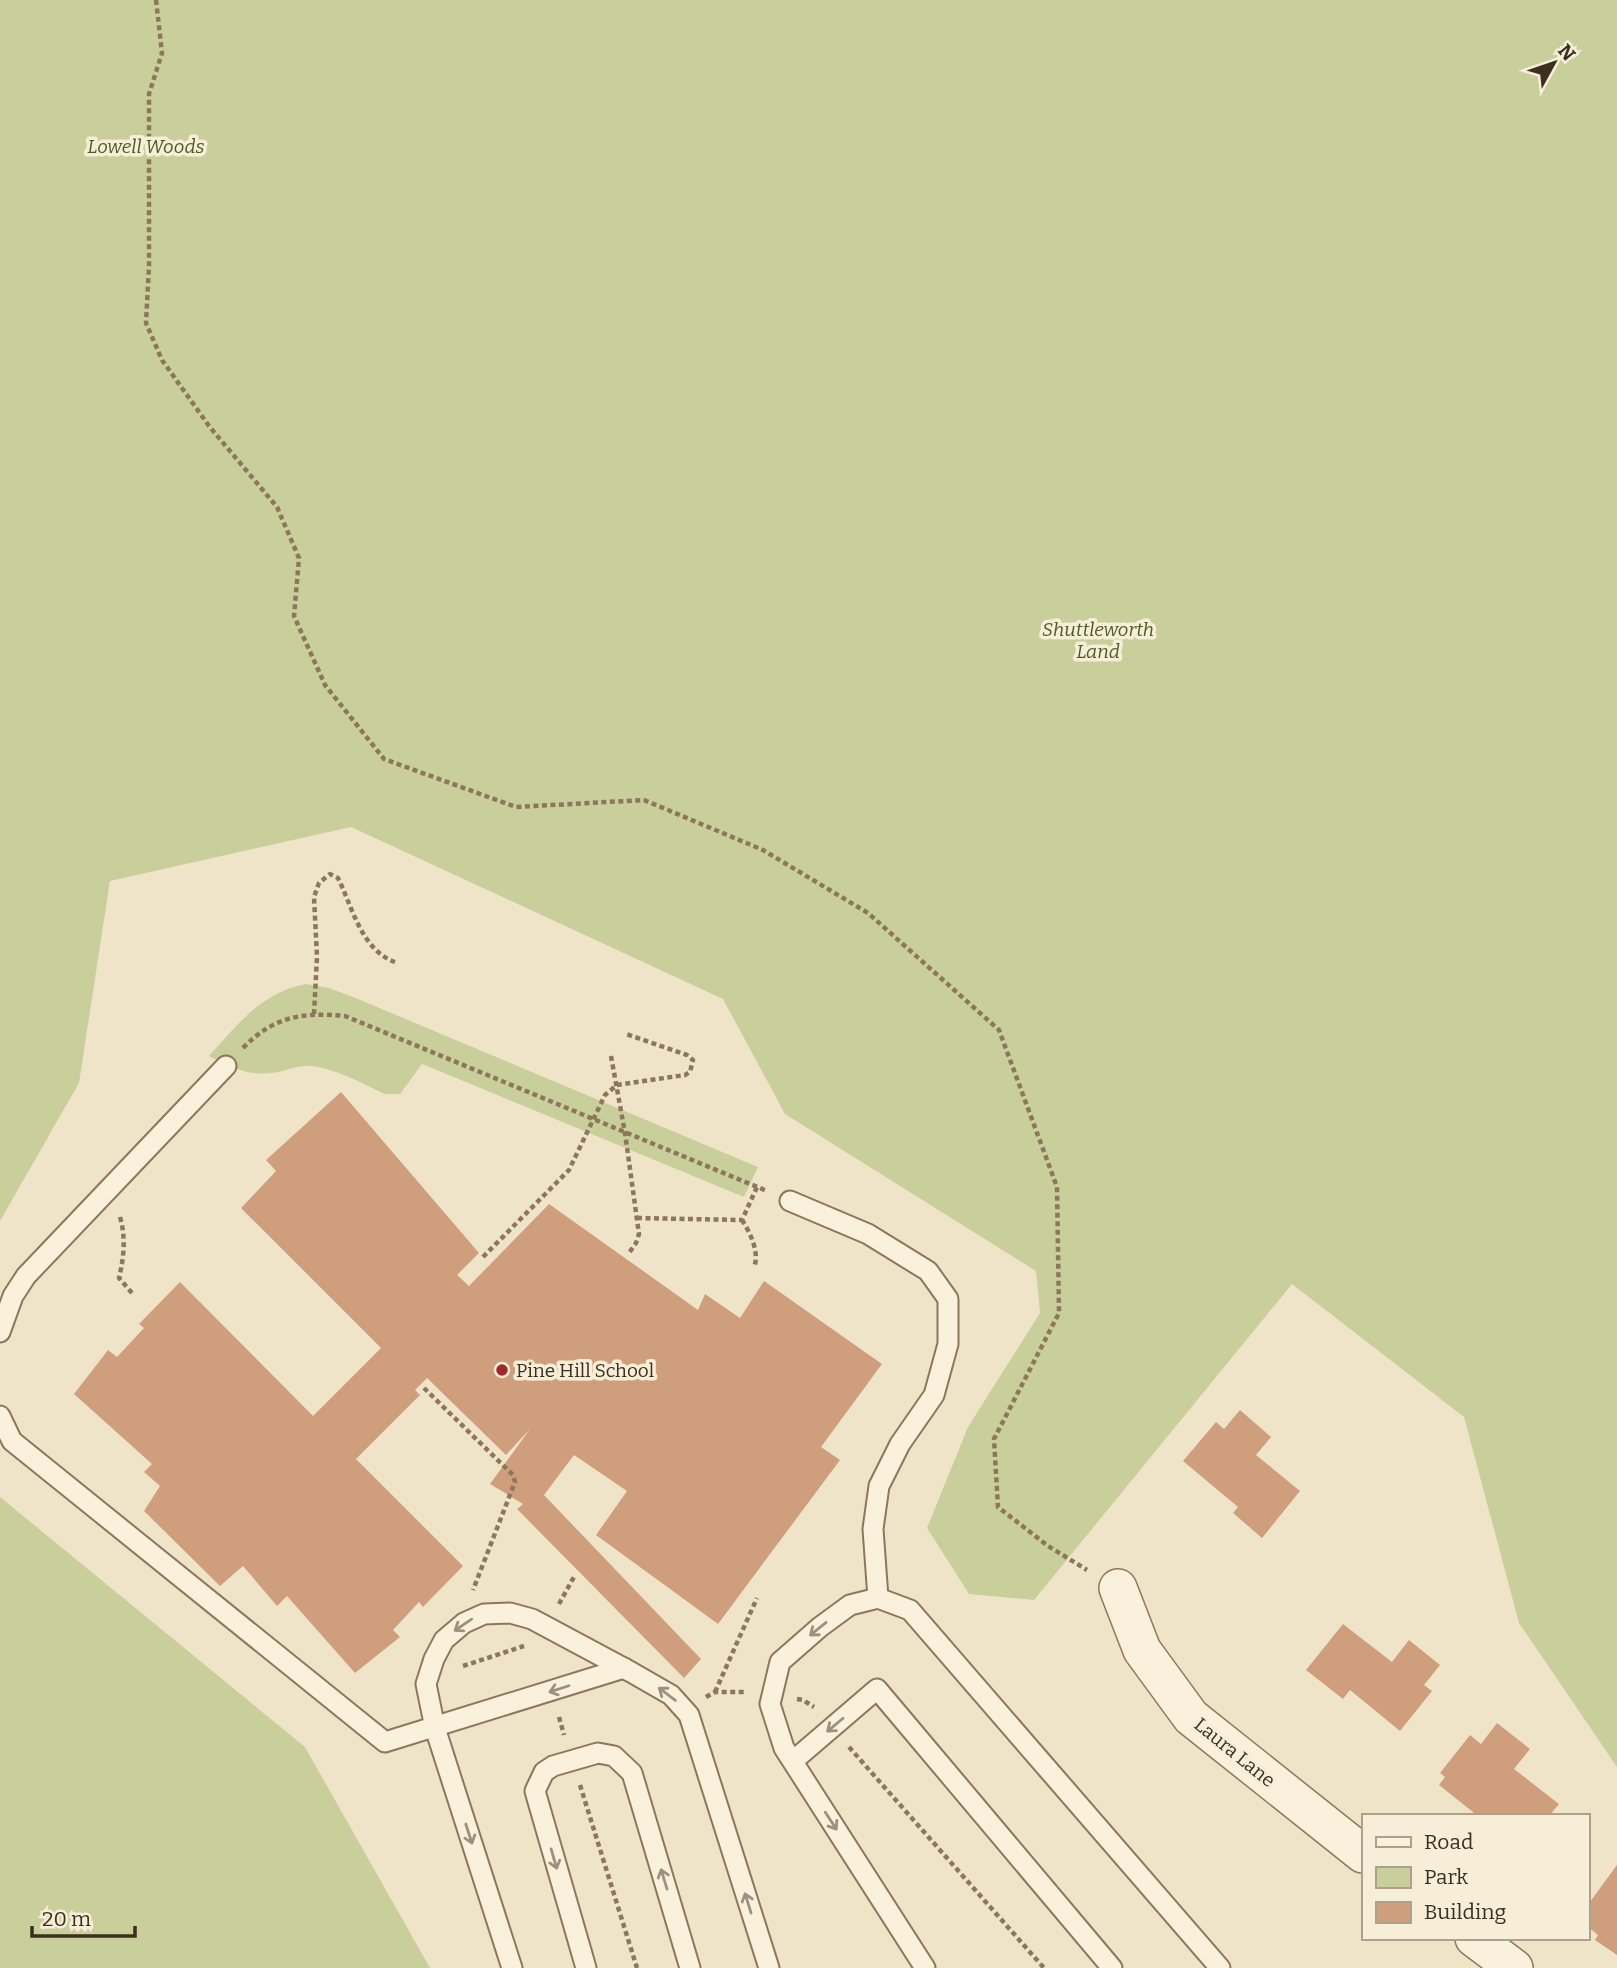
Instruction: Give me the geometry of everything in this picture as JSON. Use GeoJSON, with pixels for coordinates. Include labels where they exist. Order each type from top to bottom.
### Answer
{"type":"FeatureCollection","features":[{"type":"Feature","properties":{"kind":"street","name":"Laura Lane"},"geometry":{"type":"LineString","coordinates":[[1118,1588],[1142,1650],[1191,1717],[1362,1853]]}},
{"type":"Feature","properties":{"kind":"street"},"geometry":{"type":"LineString","coordinates":[[1477,1940],[1514,1968]]}},
{"type":"Feature","properties":{"kind":"lane"},"geometry":{"type":"LineString","coordinates":[[0,1332],[13,1296],[26,1276],[226,1066]]}},
{"type":"Feature","properties":{"kind":"lane"},"geometry":{"type":"LineString","coordinates":[[790,1201],[868,1234],[928,1270],[948,1299],[948,1343],[934,1395],[900,1444],[879,1486],[873,1529],[878,1598]]}},
{"type":"Feature","properties":{"kind":"lane"},"geometry":{"type":"LineString","coordinates":[[0,1416],[12,1441],[385,1742],[624,1668]]}},
{"type":"Feature","properties":{"kind":"lane"},"geometry":{"type":"LineString","coordinates":[[925,1968],[784,1748],[770,1704],[780,1662],[850,1605],[878,1598],[910,1610],[1220,1968]]}},
{"type":"Feature","properties":{"kind":"lane"},"geometry":{"type":"LineString","coordinates":[[512,1968],[435,1728],[426,1684],[444,1640],[464,1623],[484,1614],[510,1613],[532,1619],[671,1695],[689,1715],[769,1968]]}},
{"type":"Feature","properties":{"kind":"lane"},"geometry":{"type":"LineString","coordinates":[[793,1760],[877,1689],[1112,1968]]}},
{"type":"Feature","properties":{"kind":"lane"},"geometry":{"type":"LineString","coordinates":[[586,1968],[535,1791],[544,1772],[554,1766],[598,1754],[614,1756],[632,1773],[690,1968]]}},
{"type":"Feature","properties":{"kind":"path"},"geometry":{"type":"LineString","coordinates":[[156,0],[162,53],[149,94],[149,266],[146,323],[162,360],[193,404],[277,507],[299,558],[294,616],[325,685],[384,759],[516,807],[645,800],[763,850],[868,912],[999,1030],[1057,1187],[1059,1313],[995,1439],[998,1507],[1048,1546],[1118,1588]]}},
{"type":"Feature","properties":{"kind":"path"},"geometry":{"type":"LineString","coordinates":[[314,1014],[317,957],[314,897],[324,877],[330,874],[338,878],[358,926],[379,953],[395,961]]}},
{"type":"Feature","properties":{"kind":"path"},"geometry":{"type":"LineString","coordinates":[[226,1066],[256,1034],[277,1022],[297,1015],[345,1016],[790,1201]]}},
{"type":"Feature","properties":{"kind":"path"},"geometry":{"type":"LineString","coordinates":[[483,1257],[564,1177],[606,1095],[617,1085],[690,1072],[693,1059],[688,1055],[626,1034]]}},
{"type":"Feature","properties":{"kind":"path"},"geometry":{"type":"LineString","coordinates":[[611,1056],[639,1234],[629,1253]]}},
{"type":"Feature","properties":{"kind":"path"},"geometry":{"type":"LineString","coordinates":[[742,1220],[757,1188]]}},
{"type":"Feature","properties":{"kind":"path"},"geometry":{"type":"LineString","coordinates":[[105,1193],[115,1207],[124,1230],[124,1259],[119,1278],[132,1293]]}},
{"type":"Feature","properties":{"kind":"path"},"geometry":{"type":"LineString","coordinates":[[637,1218],[742,1220]]}},
{"type":"Feature","properties":{"kind":"path"},"geometry":{"type":"LineString","coordinates":[[742,1220],[749,1231],[757,1259],[754,1267]]}},
{"type":"Feature","properties":{"kind":"path"},"geometry":{"type":"LineString","coordinates":[[424,1388],[513,1475],[515,1482],[472,1594]]}},
{"type":"Feature","properties":{"kind":"path"},"geometry":{"type":"LineString","coordinates":[[556,1608],[575,1575]]}},
{"type":"Feature","properties":{"kind":"path"},"geometry":{"type":"LineString","coordinates":[[715,1692],[757,1598]]}},
{"type":"Feature","properties":{"kind":"path"},"geometry":{"type":"LineString","coordinates":[[462,1666],[536,1643]]}},
{"type":"Feature","properties":{"kind":"path"},"geometry":{"type":"LineString","coordinates":[[699,1700],[715,1692],[748,1692]]}},
{"type":"Feature","properties":{"kind":"path"},"geometry":{"type":"LineString","coordinates":[[793,1699],[803,1700],[817,1710]]}},
{"type":"Feature","properties":{"kind":"path"},"geometry":{"type":"LineString","coordinates":[[556,1708],[567,1746]]}},
{"type":"Feature","properties":{"kind":"path"},"geometry":{"type":"LineString","coordinates":[[844,1741],[1044,1968]]}},
{"type":"Feature","properties":{"kind":"path"},"geometry":{"type":"LineString","coordinates":[[579,1783],[637,1968]]}},
{"type":"Feature","properties":{"kind":"green space","name":"Shuttleworth Land"},"geometry":{"type":"Polygon","coordinates":[[[0,0],[1617,0],[1617,1767],[1519,1623],[1464,1417],[1292,1284],[1034,1600],[969,1594],[927,1528],[968,1427],[1040,1313],[1036,1271],[785,1114],[723,999],[351,827],[110,881],[79,1083],[0,1221],[0,0]]]}},
{"type":"Feature","properties":{"kind":"green space"},"geometry":{"type":"Polygon","coordinates":[[[306,984],[329,988],[358,999],[758,1167],[744,1197],[422,1064],[400,1094],[385,1094],[319,1067],[304,1066],[263,1074],[231,1067],[209,1056],[241,1021],[264,1002],[290,988],[306,984]]]}},
{"type":"Feature","properties":{"kind":"green space"},"geometry":{"type":"Polygon","coordinates":[[[0,1497],[305,1747],[430,1968],[0,1968],[0,1497]]]}},
{"type":"Feature","properties":{"kind":"building"},"geometry":{"type":"Polygon","coordinates":[[[341,1092],[479,1253],[457,1275],[469,1286],[549,1204],[698,1310],[705,1294],[740,1318],[764,1281],[882,1364],[821,1447],[840,1460],[718,1624],[596,1535],[627,1491],[574,1455],[544,1495],[701,1659],[684,1678],[517,1509],[523,1504],[490,1484],[530,1429],[506,1455],[427,1378],[415,1390],[420,1395],[356,1459],[463,1566],[423,1607],[419,1602],[393,1630],[400,1637],[355,1673],[287,1596],[277,1606],[243,1566],[220,1586],[144,1511],[160,1486],[144,1472],[152,1464],[74,1394],[108,1350],[117,1357],[144,1328],[139,1324],[180,1282],[313,1416],[381,1348],[241,1208],[276,1171],[266,1160],[341,1092]]]}},
{"type":"Feature","properties":{"kind":"building"},"geometry":{"type":"Polygon","coordinates":[[[1240,1410],[1271,1437],[1256,1455],[1300,1491],[1262,1538],[1233,1513],[1238,1507],[1183,1461],[1216,1422],[1224,1429],[1240,1410]]]}},
{"type":"Feature","properties":{"kind":"building"},"geometry":{"type":"Polygon","coordinates":[[[1343,1624],[1392,1662],[1409,1640],[1440,1665],[1424,1685],[1432,1691],[1400,1731],[1350,1690],[1343,1699],[1306,1670],[1343,1624]]]}},
{"type":"Feature","properties":{"kind":"building"},"geometry":{"type":"Polygon","coordinates":[[[1497,1723],[1530,1749],[1514,1769],[1559,1804],[1551,1814],[1475,1814],[1439,1785],[1445,1777],[1440,1773],[1470,1735],[1481,1744],[1497,1723]]]}},
{"type":"Feature","properties":{"kind":"building"},"geometry":{"type":"Polygon","coordinates":[[[1617,1865],[1617,1955],[1595,1940],[1598,1935],[1589,1928],[1589,1903],[1617,1865]]]}},
{"type":"Feature","properties":{"kind":"place","name":"Pine Hill School"},"geometry":{"type":"Point","coordinates":[502,1370]}},
{"type":"Feature","properties":{"kind":"park label","name":"Lowell Woods"},"geometry":{"type":"Point","coordinates":[146,146]}}]}
